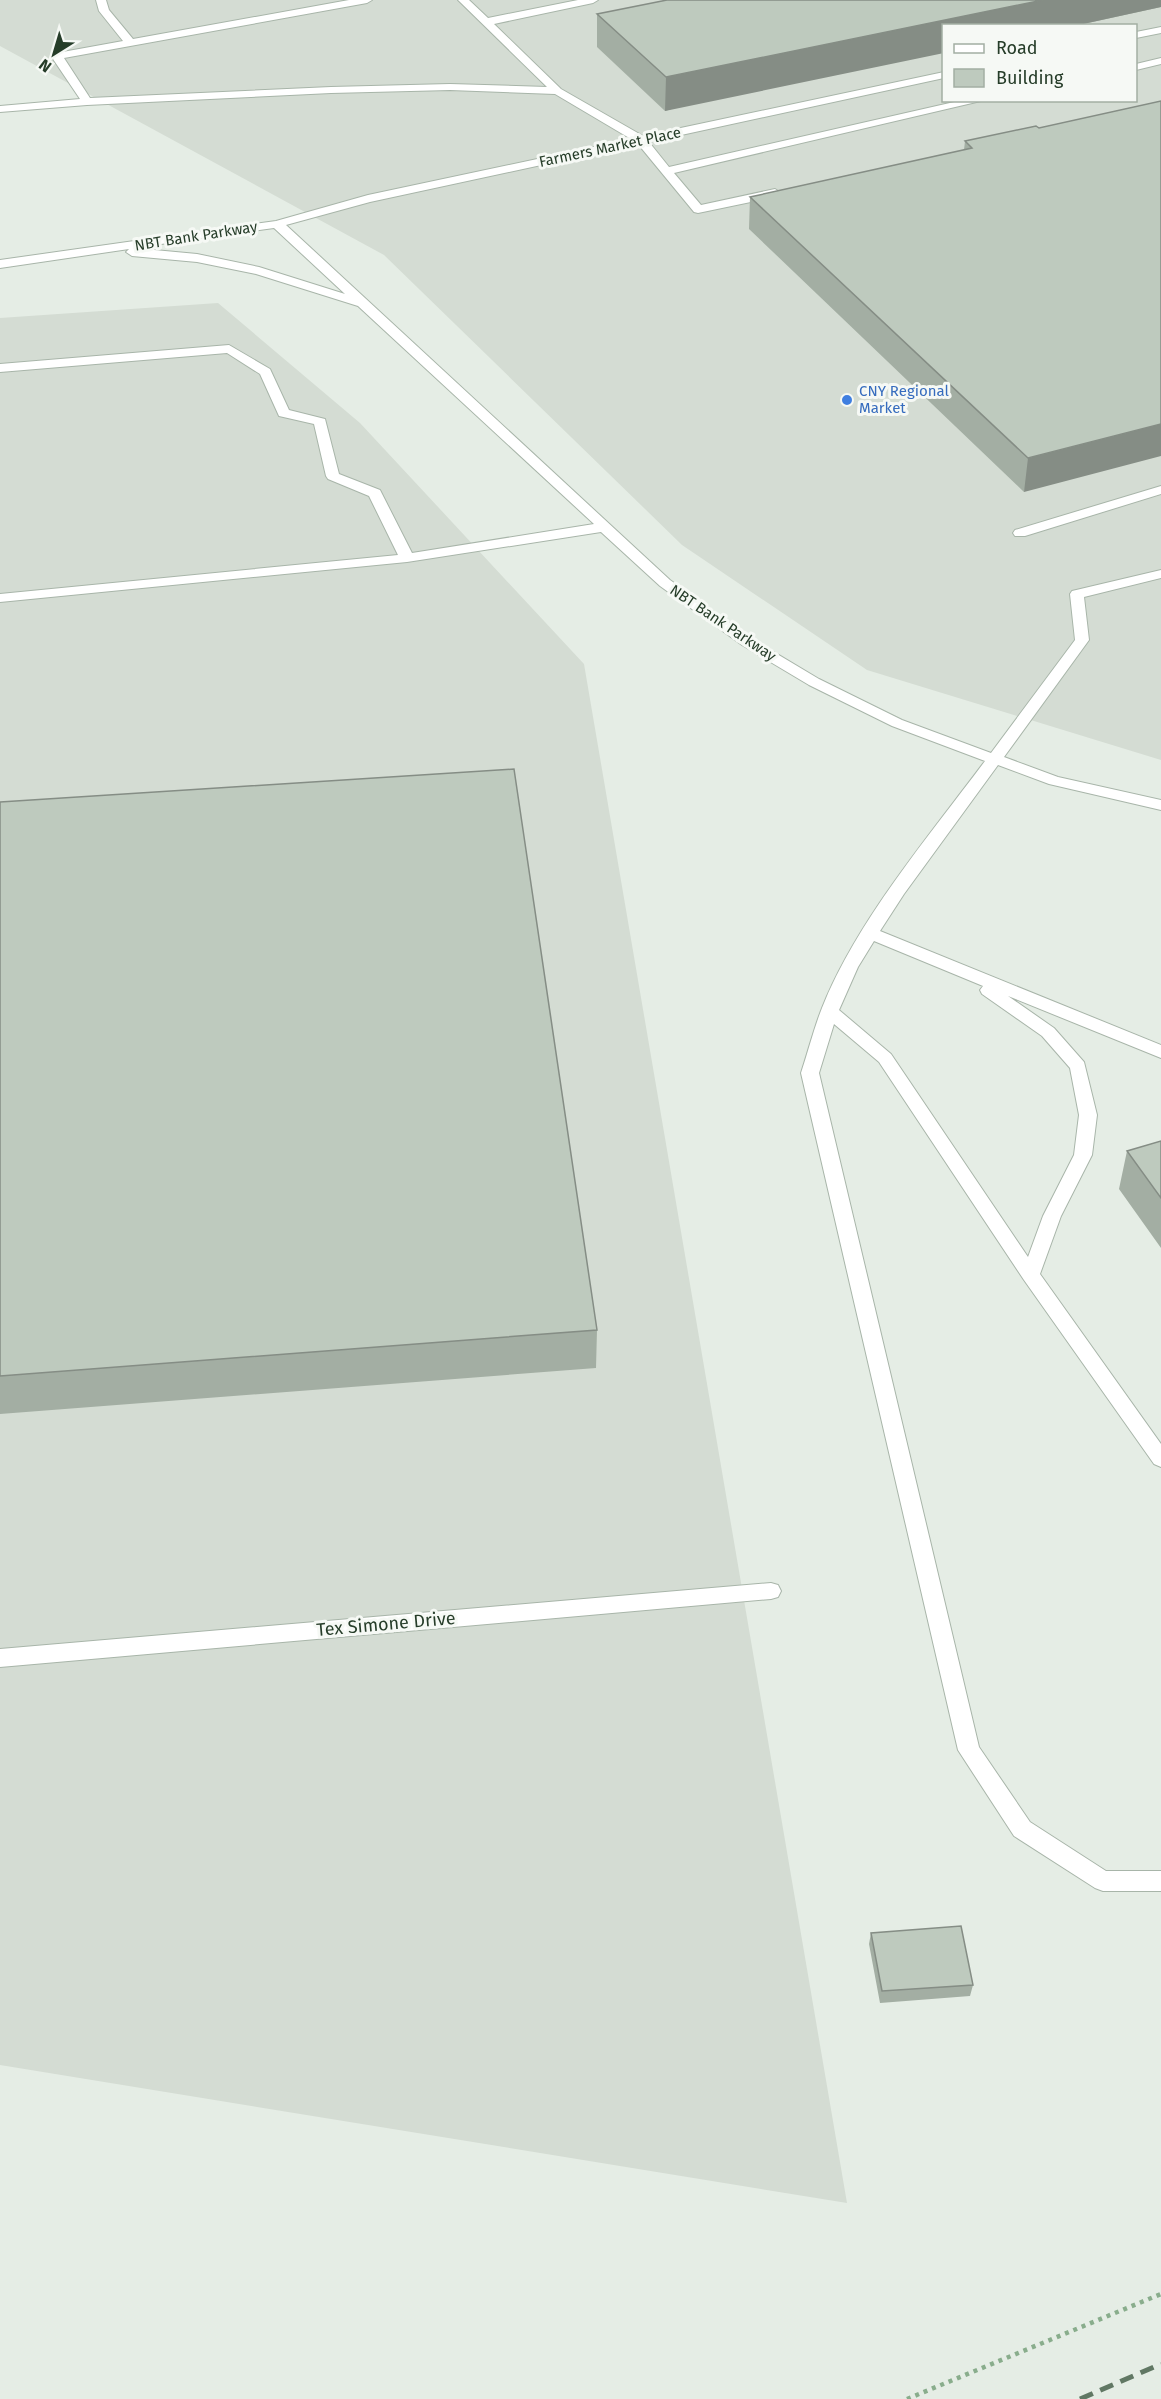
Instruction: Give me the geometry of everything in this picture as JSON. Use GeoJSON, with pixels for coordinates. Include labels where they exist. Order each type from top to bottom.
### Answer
{"type":"FeatureCollection","features":[{"type":"Feature","properties":{"kind":"street"},"geometry":{"type":"LineString","coordinates":[[101,0],[105,11],[131,43]]}},
{"type":"Feature","properties":{"kind":"street"},"geometry":{"type":"LineString","coordinates":[[87,102],[57,56],[367,0]]}},
{"type":"Feature","properties":{"kind":"street"},"geometry":{"type":"LineString","coordinates":[[463,0],[558,91],[641,140],[698,209],[790,189]]}},
{"type":"Feature","properties":{"kind":"street"},"geometry":{"type":"LineString","coordinates":[[487,22],[593,0]]}},
{"type":"Feature","properties":{"kind":"street"},"geometry":{"type":"LineString","coordinates":[[1137,35],[1161,30]]}},
{"type":"Feature","properties":{"kind":"street"},"geometry":{"type":"LineString","coordinates":[[1137,67],[1161,61]]}},
{"type":"Feature","properties":{"kind":"street","name":"Farmers Market Place"},"geometry":{"type":"LineString","coordinates":[[277,224],[368,199],[942,75]]}},
{"type":"Feature","properties":{"kind":"street"},"geometry":{"type":"LineString","coordinates":[[0,109],[87,102],[331,90],[450,87],[558,91]]}},
{"type":"Feature","properties":{"kind":"street"},"geometry":{"type":"LineString","coordinates":[[666,171],[971,102]]}},
{"type":"Feature","properties":{"kind":"street","name":"NBT Bank Parkway"},"geometry":{"type":"LineString","coordinates":[[0,264],[277,224],[367,304],[665,583],[747,642],[814,682],[897,723],[1054,781],[1161,805]]}},
{"type":"Feature","properties":{"kind":"street","name":"NBT Bank Parkway"},"geometry":{"type":"LineString","coordinates":[[103,250],[197,258],[249,269],[367,304]]}},
{"type":"Feature","properties":{"kind":"street"},"geometry":{"type":"LineString","coordinates":[[0,368],[229,349],[265,372],[284,413],[320,422],[333,476],[375,493],[407,558]]}},
{"type":"Feature","properties":{"kind":"street"},"geometry":{"type":"LineString","coordinates":[[1020,533],[1161,490]]}},
{"type":"Feature","properties":{"kind":"street"},"geometry":{"type":"LineString","coordinates":[[0,598],[407,558],[604,527]]}},
{"type":"Feature","properties":{"kind":"street"},"geometry":{"type":"LineString","coordinates":[[1161,574],[1077,594],[1082,640],[898,890],[858,951],[829,1010],[810,1072],[969,1750],[1022,1829],[1103,1881],[1161,1881]]}},
{"type":"Feature","properties":{"kind":"street"},"geometry":{"type":"LineString","coordinates":[[870,933],[1161,1052]]}},
{"type":"Feature","properties":{"kind":"street"},"geometry":{"type":"LineString","coordinates":[[962,972],[1048,1032],[1078,1066],[1088,1115],[1083,1155],[1052,1216],[1030,1275]]}},
{"type":"Feature","properties":{"kind":"street"},"geometry":{"type":"LineString","coordinates":[[829,1010],[885,1058],[1030,1275],[1161,1459]]}},
{"type":"Feature","properties":{"kind":"street","name":"Tex Simone Drive"},"geometry":{"type":"LineString","coordinates":[[0,1658],[771,1591]]}},
{"type":"Feature","properties":{"kind":"path"},"geometry":{"type":"LineString","coordinates":[[907,2399],[1161,2294]]}},
{"type":"Feature","properties":{"kind":"shaded area","name":"CNY Regional Market"},"geometry":{"type":"Polygon","coordinates":[[[0,0],[1161,0],[1161,760],[867,670],[682,545],[384,255],[0,46],[0,0]]]}},
{"type":"Feature","properties":{"kind":"shaded area"},"geometry":{"type":"Polygon","coordinates":[[[218,303],[360,423],[584,664],[847,2203],[0,2065],[0,318],[218,303]]]}},
{"type":"Feature","properties":{"kind":"building"},"geometry":{"type":"Polygon","coordinates":[[[667,0],[1043,0],[666,77],[597,14],[667,0]]]}},
{"type":"Feature","properties":{"kind":"building"},"geometry":{"type":"Polygon","coordinates":[[[1161,101],[1161,424],[1028,458],[750,197],[972,148],[965,141],[1036,126],[1039,128],[1161,101]]]}},
{"type":"Feature","properties":{"kind":"building"},"geometry":{"type":"Polygon","coordinates":[[[514,769],[597,1330],[0,1376],[0,802],[514,769]]]}},
{"type":"Feature","properties":{"kind":"building"},"geometry":{"type":"Polygon","coordinates":[[[1161,1141],[1161,1198],[1127,1151],[1161,1141]]]}},
{"type":"Feature","properties":{"kind":"building"},"geometry":{"type":"Polygon","coordinates":[[[961,1926],[973,1985],[882,1991],[871,1933],[961,1926]]]}},
{"type":"Feature","properties":{"kind":"railway"},"geometry":{"type":"LineString","coordinates":[[1080,2399],[1161,2364]]}},
{"type":"Feature","properties":{"kind":"place","name":"CNY Regional Market"},"geometry":{"type":"Point","coordinates":[847,400]}}]}
